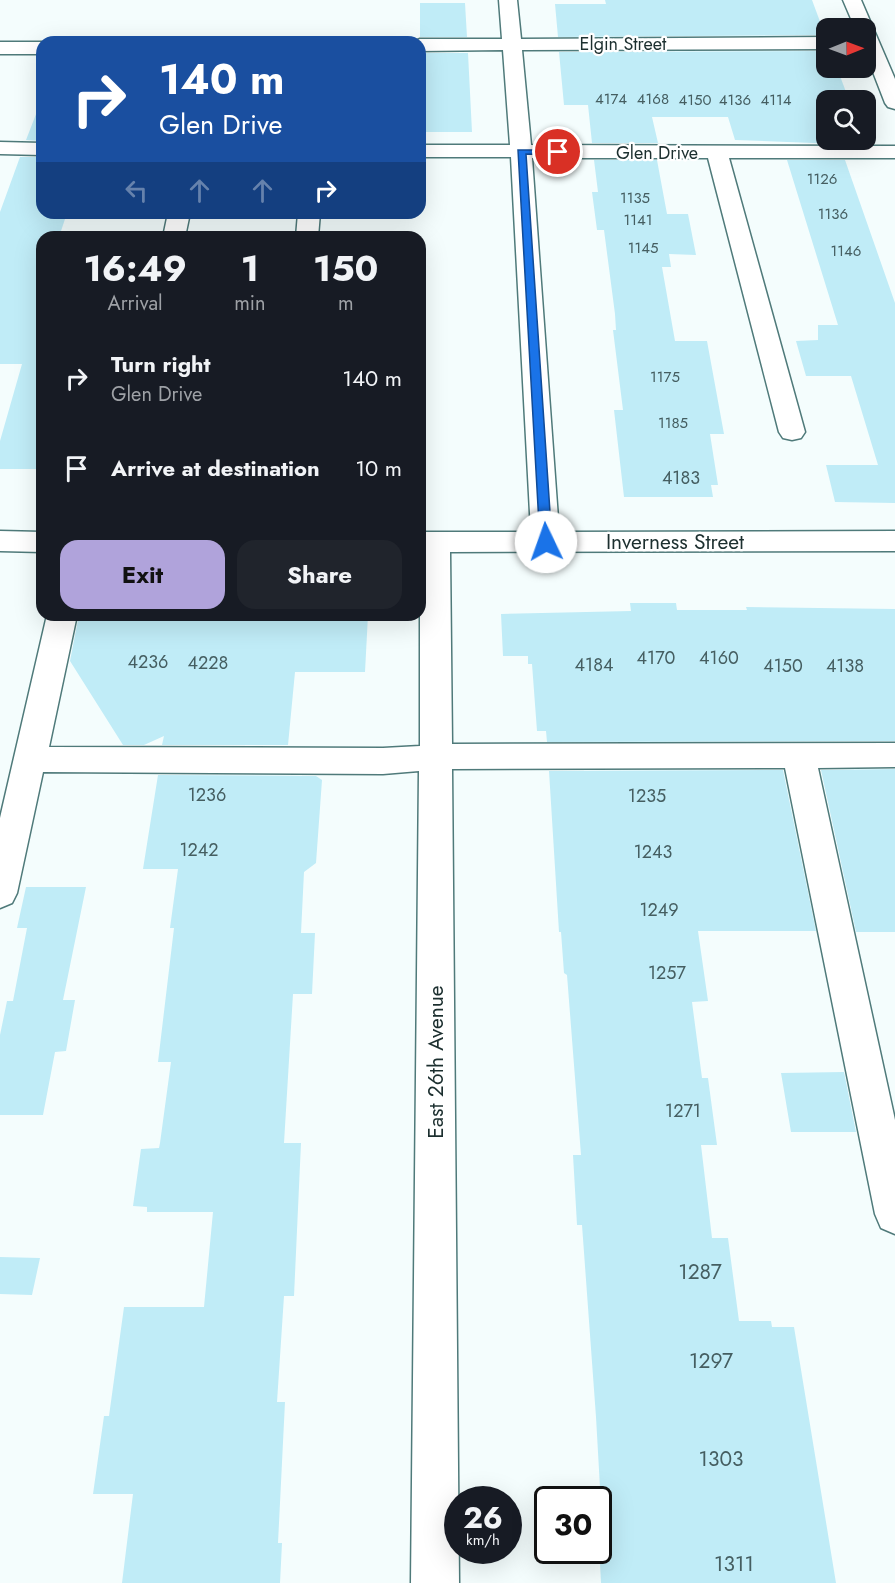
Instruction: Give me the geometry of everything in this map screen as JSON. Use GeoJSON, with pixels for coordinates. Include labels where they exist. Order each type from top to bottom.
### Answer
{"type":"FeatureCollection","features":[{"type":"Feature","properties":{"kind":"street"},"geometry":{"type":"LineString","coordinates":[[508,0],[521,152],[546,542]]}},
{"type":"Feature","properties":{"kind":"street"},"geometry":{"type":"LineString","coordinates":[[852,0],[859,18]]}},
{"type":"Feature","properties":{"kind":"street","name":"Elgin Street"},"geometry":{"type":"LineString","coordinates":[[426,45],[816,43]]}},
{"type":"Feature","properties":{"kind":"street"},"geometry":{"type":"LineString","coordinates":[[0,49],[36,48]]}},
{"type":"Feature","properties":{"kind":"street"},"geometry":{"type":"LineString","coordinates":[[876,60],[895,103]]}},
{"type":"Feature","properties":{"kind":"street"},"geometry":{"type":"LineString","coordinates":[[0,148],[36,149]]}},
{"type":"Feature","properties":{"kind":"street","name":"Glen Drive"},"geometry":{"type":"LineString","coordinates":[[426,151],[895,152]]}},
{"type":"Feature","properties":{"kind":"street"},"geometry":{"type":"LineString","coordinates":[[717,153],[792,432]]}},
{"type":"Feature","properties":{"kind":"street"},"geometry":{"type":"LineString","coordinates":[[0,541],[36,542]]}},
{"type":"Feature","properties":{"kind":"street","name":"Inverness Street"},"geometry":{"type":"LineString","coordinates":[[428,542],[895,541]]}},
{"type":"Feature","properties":{"kind":"street","name":"East 26th Avenue"},"geometry":{"type":"LineString","coordinates":[[428,542],[437,757],[435,1583]]}},
{"type":"Feature","properties":{"kind":"street"},"geometry":{"type":"LineString","coordinates":[[0,893],[61,621]]}},
{"type":"Feature","properties":{"kind":"street"},"geometry":{"type":"LineString","coordinates":[[31,759],[383,761],[437,757],[895,755]]}},
{"type":"Feature","properties":{"kind":"street"},"geometry":{"type":"LineString","coordinates":[[799,756],[895,1214]]}},
{"type":"Feature","properties":{"kind":"building"},"geometry":{"type":"Polygon","coordinates":[[[605,0],[812,0],[819,18],[816,18],[816,35],[558,37],[555,4],[606,4],[605,0]]]}},
{"type":"Feature","properties":{"kind":"building"},"geometry":{"type":"Polygon","coordinates":[[[420,3],[465,3],[467,37],[420,36],[420,3]]]}},
{"type":"Feature","properties":{"kind":"building"},"geometry":{"type":"Polygon","coordinates":[[[816,51],[816,78],[841,78],[845,90],[816,90],[816,143],[735,140],[728,117],[652,117],[658,143],[592,143],[588,105],[564,105],[559,52],[816,51]]]}},
{"type":"Feature","properties":{"kind":"building"},"geometry":{"type":"Polygon","coordinates":[[[426,53],[468,53],[472,132],[426,132],[426,53]]]}},
{"type":"Feature","properties":{"kind":"building"},"geometry":{"type":"Polygon","coordinates":[[[36,114],[36,141],[26,140],[36,114]]]}},
{"type":"Feature","properties":{"kind":"building"},"geometry":{"type":"Polygon","coordinates":[[[20,157],[36,157],[36,219],[65,219],[61,231],[36,231],[36,469],[0,469],[0,441],[22,364],[0,364],[0,212],[20,157]]]}},
{"type":"Feature","properties":{"kind":"building"},"geometry":{"type":"Polygon","coordinates":[[[594,160],[657,160],[667,214],[688,214],[696,255],[669,254],[671,267],[662,267],[675,341],[707,341],[724,434],[710,434],[718,485],[711,485],[713,497],[624,497],[614,410],[623,410],[613,330],[616,330],[615,314],[604,230],[597,230],[592,192],[598,192],[594,160]]]}},
{"type":"Feature","properties":{"kind":"building"},"geometry":{"type":"Polygon","coordinates":[[[787,160],[845,160],[895,303],[895,503],[835,502],[826,465],[878,465],[851,376],[806,376],[796,341],[818,340],[818,325],[838,325],[787,160]]]}},
{"type":"Feature","properties":{"kind":"building"},"geometry":{"type":"Polygon","coordinates":[[[630,603],[676,603],[677,610],[747,610],[746,607],[895,609],[895,741],[547,742],[546,731],[537,731],[532,664],[528,664],[528,656],[503,656],[501,614],[631,611],[630,603]]]}},
{"type":"Feature","properties":{"kind":"building"},"geometry":{"type":"Polygon","coordinates":[[[78,621],[368,621],[365,672],[295,672],[288,745],[162,745],[164,736],[144,745],[123,745],[70,661],[78,621]]]}},
{"type":"Feature","properties":{"kind":"building"},"geometry":{"type":"Polygon","coordinates":[[[895,769],[895,932],[856,932],[821,770],[895,769]]]}},
{"type":"Feature","properties":{"kind":"building"},"geometry":{"type":"Polygon","coordinates":[[[783,770],[816,931],[698,931],[708,1001],[692,1002],[702,1078],[708,1078],[717,1145],[701,1145],[712,1238],[728,1238],[739,1321],[771,1321],[772,1327],[794,1327],[836,1583],[601,1583],[600,1564],[612,1564],[612,1486],[600,1486],[582,1225],[577,1225],[573,1155],[581,1155],[567,975],[564,973],[561,932],[559,932],[549,771],[783,770]]]}},
{"type":"Feature","properties":{"kind":"building"},"geometry":{"type":"Polygon","coordinates":[[[158,775],[316,776],[322,780],[316,863],[304,872],[301,933],[315,933],[312,994],[293,994],[284,1143],[301,1143],[294,1296],[284,1296],[277,1402],[285,1402],[278,1543],[282,1543],[280,1583],[122,1583],[133,1494],[93,1494],[104,1416],[109,1416],[124,1307],[204,1307],[213,1212],[147,1212],[147,1207],[133,1206],[141,1149],[159,1148],[171,1062],[158,1062],[174,928],[170,928],[178,869],[143,869],[158,775]]]}},
{"type":"Feature","properties":{"kind":"building"},"geometry":{"type":"Polygon","coordinates":[[[26,887],[86,887],[63,1000],[75,1000],[66,1051],[55,1052],[43,1115],[0,1115],[0,1035],[7,1001],[13,1001],[27,928],[17,928],[26,887]]]}},
{"type":"Feature","properties":{"kind":"building"},"geometry":{"type":"Polygon","coordinates":[[[844,1072],[856,1132],[791,1132],[781,1073],[844,1072]]]}},
{"type":"Feature","properties":{"kind":"building"},"geometry":{"type":"Polygon","coordinates":[[[0,1257],[40,1258],[32,1295],[0,1294],[0,1257]]]}},
{"type":"Feature","properties":{"kind":"route"},"geometry":{"type":"LineString","coordinates":[[546,542],[521,152],[558,152]]}}]}
